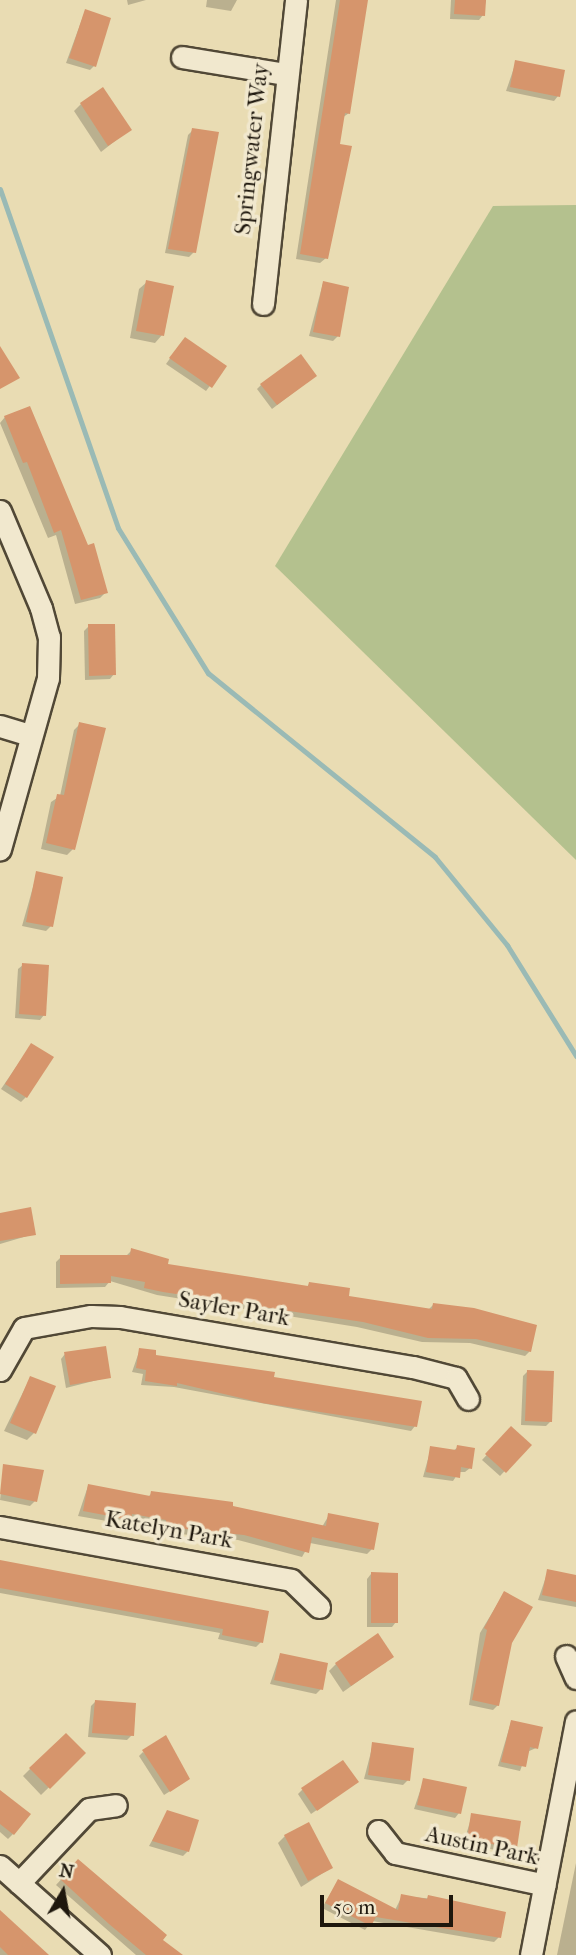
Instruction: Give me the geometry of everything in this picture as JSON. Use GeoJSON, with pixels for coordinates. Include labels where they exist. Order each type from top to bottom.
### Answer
{"type":"FeatureCollection","features":[{"type":"Feature","properties":{"kind":"street","name":"Springwater Way"},"geometry":{"type":"LineString","coordinates":[[263,304],[285,74],[296,0]]}},
{"type":"Feature","properties":{"kind":"street"},"geometry":{"type":"LineString","coordinates":[[182,57],[285,74]]}},
{"type":"Feature","properties":{"kind":"street"},"geometry":{"type":"LineString","coordinates":[[0,511],[41,608],[49,637],[48,678],[0,849]]}},
{"type":"Feature","properties":{"kind":"street"},"geometry":{"type":"LineString","coordinates":[[0,726],[30,735]]}},
{"type":"Feature","properties":{"kind":"street","name":"Sayler Park"},"geometry":{"type":"LineString","coordinates":[[0,1370],[24,1328],[91,1317],[120,1317],[413,1367],[456,1378],[468,1399]]}},
{"type":"Feature","properties":{"kind":"street","name":"Katelyn Park"},"geometry":{"type":"LineString","coordinates":[[0,1527],[291,1580],[319,1607]]}},
{"type":"Feature","properties":{"kind":"street"},"geometry":{"type":"LineString","coordinates":[[566,1656],[576,1678]]}},
{"type":"Feature","properties":{"kind":"street"},"geometry":{"type":"LineString","coordinates":[[531,1955],[576,1721]]}},
{"type":"Feature","properties":{"kind":"street"},"geometry":{"type":"LineString","coordinates":[[19,1883],[89,1810],[116,1805]]}},
{"type":"Feature","properties":{"kind":"street","name":"Austin Park"},"geometry":{"type":"LineString","coordinates":[[378,1831],[395,1853],[545,1885]]}},
{"type":"Feature","properties":{"kind":"street"},"geometry":{"type":"LineString","coordinates":[[0,1866],[100,1955]]}},
{"type":"Feature","properties":{"kind":"green space"},"geometry":{"type":"Polygon","coordinates":[[[576,205],[576,860],[275,566],[493,206],[576,205]]]}},
{"type":"Feature","properties":{"kind":"building"},"geometry":{"type":"Polygon","coordinates":[[[340,0],[368,0],[350,114],[345,113],[340,144],[352,146],[328,259],[300,254],[340,0]]]}},
{"type":"Feature","properties":{"kind":"building"},"geometry":{"type":"Polygon","coordinates":[[[455,0],[486,0],[485,16],[454,14],[455,0]]]}},
{"type":"Feature","properties":{"kind":"building"},"geometry":{"type":"Polygon","coordinates":[[[85,9],[111,18],[96,67],[69,58],[85,9]]]}},
{"type":"Feature","properties":{"kind":"building"},"geometry":{"type":"Polygon","coordinates":[[[515,60],[565,70],[560,97],[510,87],[515,60]]]}},
{"type":"Feature","properties":{"kind":"building"},"geometry":{"type":"Polygon","coordinates":[[[103,87],[132,130],[108,146],[80,103],[103,87]]]}},
{"type":"Feature","properties":{"kind":"building"},"geometry":{"type":"Polygon","coordinates":[[[192,128],[219,132],[196,253],[168,249],[192,128]]]}},
{"type":"Feature","properties":{"kind":"building"},"geometry":{"type":"Polygon","coordinates":[[[146,280],[174,286],[164,336],[136,331],[146,280]]]}},
{"type":"Feature","properties":{"kind":"building"},"geometry":{"type":"Polygon","coordinates":[[[323,281],[349,287],[340,337],[313,332],[323,281]]]}},
{"type":"Feature","properties":{"kind":"building"},"geometry":{"type":"Polygon","coordinates":[[[185,337],[227,366],[212,388],[169,358],[185,337]]]}},
{"type":"Feature","properties":{"kind":"building"},"geometry":{"type":"Polygon","coordinates":[[[0,346],[20,378],[0,389],[0,346]]]}},
{"type":"Feature","properties":{"kind":"building"},"geometry":{"type":"Polygon","coordinates":[[[301,354],[317,376],[277,405],[260,384],[301,354]]]}},
{"type":"Feature","properties":{"kind":"building"},"geometry":{"type":"Polygon","coordinates":[[[30,406],[88,545],[94,543],[108,593],[81,600],[61,530],[54,533],[27,462],[23,463],[4,416],[30,406]]]}},
{"type":"Feature","properties":{"kind":"building"},"geometry":{"type":"Polygon","coordinates":[[[88,624],[115,624],[116,675],[89,676],[88,624]]]}},
{"type":"Feature","properties":{"kind":"building"},"geometry":{"type":"Polygon","coordinates":[[[79,722],[106,728],[75,850],[46,843],[57,794],[64,795],[79,722]]]}},
{"type":"Feature","properties":{"kind":"building"},"geometry":{"type":"Polygon","coordinates":[[[36,871],[63,877],[53,927],[26,922],[36,871]]]}},
{"type":"Feature","properties":{"kind":"building"},"geometry":{"type":"Polygon","coordinates":[[[22,963],[49,965],[46,1016],[19,1014],[22,963]]]}},
{"type":"Feature","properties":{"kind":"building"},"geometry":{"type":"Polygon","coordinates":[[[31,1043],[54,1057],[27,1098],[5,1084],[31,1043]]]}},
{"type":"Feature","properties":{"kind":"building"},"geometry":{"type":"Polygon","coordinates":[[[31,1207],[36,1235],[0,1241],[0,1213],[31,1207]]]}},
{"type":"Feature","properties":{"kind":"building"},"geometry":{"type":"Polygon","coordinates":[[[131,1248],[169,1259],[168,1264],[308,1286],[309,1282],[350,1288],[349,1296],[432,1309],[433,1303],[474,1308],[537,1325],[531,1352],[476,1339],[428,1338],[363,1322],[163,1292],[144,1288],[145,1282],[111,1276],[111,1283],[60,1284],[60,1255],[130,1255],[131,1248]]]}},
{"type":"Feature","properties":{"kind":"building"},"geometry":{"type":"Polygon","coordinates":[[[106,1346],[111,1378],[70,1385],[64,1352],[106,1346]]]}},
{"type":"Feature","properties":{"kind":"building"},"geometry":{"type":"Polygon","coordinates":[[[139,1348],[156,1350],[156,1355],[275,1372],[274,1377],[422,1401],[417,1427],[262,1403],[177,1383],[177,1386],[145,1381],[146,1370],[136,1368],[139,1348]]]}},
{"type":"Feature","properties":{"kind":"building"},"geometry":{"type":"Polygon","coordinates":[[[527,1370],[554,1371],[552,1422],[525,1421],[527,1370]]]}},
{"type":"Feature","properties":{"kind":"building"},"geometry":{"type":"Polygon","coordinates":[[[30,1376],[56,1386],[36,1434],[10,1423],[30,1376]]]}},
{"type":"Feature","properties":{"kind":"building"},"geometry":{"type":"Polygon","coordinates":[[[511,1426],[532,1445],[506,1473],[485,1454],[511,1426]]]}},
{"type":"Feature","properties":{"kind":"building"},"geometry":{"type":"Polygon","coordinates":[[[457,1445],[475,1448],[472,1469],[461,1467],[460,1478],[426,1472],[430,1446],[456,1450],[457,1445]]]}},
{"type":"Feature","properties":{"kind":"building"},"geometry":{"type":"Polygon","coordinates":[[[3,1464],[44,1470],[37,1502],[0,1494],[3,1464]]]}},
{"type":"Feature","properties":{"kind":"building"},"geometry":{"type":"Polygon","coordinates":[[[88,1484],[150,1496],[151,1491],[233,1502],[233,1506],[326,1526],[328,1513],[379,1523],[374,1550],[312,1537],[309,1553],[244,1535],[165,1527],[166,1520],[132,1514],[131,1520],[83,1511],[88,1484]]]}},
{"type":"Feature","properties":{"kind":"building"},"geometry":{"type":"Polygon","coordinates":[[[0,1560],[269,1611],[263,1643],[222,1635],[223,1629],[0,1588],[0,1560]]]}},
{"type":"Feature","properties":{"kind":"building"},"geometry":{"type":"Polygon","coordinates":[[[547,1569],[576,1575],[576,1602],[542,1595],[547,1569]]]}},
{"type":"Feature","properties":{"kind":"building"},"geometry":{"type":"Polygon","coordinates":[[[371,1572],[398,1573],[398,1623],[371,1623],[371,1572]]]}},
{"type":"Feature","properties":{"kind":"building"},"geometry":{"type":"Polygon","coordinates":[[[504,1591],[533,1607],[512,1643],[499,1706],[472,1700],[487,1630],[484,1628],[504,1591]]]}},
{"type":"Feature","properties":{"kind":"building"},"geometry":{"type":"Polygon","coordinates":[[[378,1633],[394,1657],[351,1686],[335,1663],[378,1633]]]}},
{"type":"Feature","properties":{"kind":"building"},"geometry":{"type":"Polygon","coordinates":[[[280,1653],[328,1663],[323,1690],[274,1680],[280,1653]]]}},
{"type":"Feature","properties":{"kind":"building"},"geometry":{"type":"Polygon","coordinates":[[[95,1700],[136,1703],[134,1736],[92,1733],[95,1700]]]}},
{"type":"Feature","properties":{"kind":"building"},"geometry":{"type":"Polygon","coordinates":[[[511,1720],[543,1727],[538,1749],[530,1747],[526,1767],[501,1762],[511,1720]]]}},
{"type":"Feature","properties":{"kind":"building"},"geometry":{"type":"Polygon","coordinates":[[[66,1733],[86,1753],[50,1789],[29,1768],[66,1733]]]}},
{"type":"Feature","properties":{"kind":"building"},"geometry":{"type":"Polygon","coordinates":[[[166,1735],[190,1779],[170,1792],[142,1750],[166,1735]]]}},
{"type":"Feature","properties":{"kind":"building"},"geometry":{"type":"Polygon","coordinates":[[[372,1742],[414,1748],[410,1781],[368,1775],[372,1742]]]}},
{"type":"Feature","properties":{"kind":"building"},"geometry":{"type":"Polygon","coordinates":[[[343,1760],[359,1782],[317,1811],[301,1788],[343,1760]]]}},
{"type":"Feature","properties":{"kind":"building"},"geometry":{"type":"Polygon","coordinates":[[[423,1778],[467,1787],[461,1814],[417,1805],[423,1778]]]}},
{"type":"Feature","properties":{"kind":"building"},"geometry":{"type":"Polygon","coordinates":[[[0,1790],[31,1814],[14,1835],[0,1824],[0,1790]]]}},
{"type":"Feature","properties":{"kind":"building"},"geometry":{"type":"Polygon","coordinates":[[[167,1810],[199,1820],[189,1852],[152,1841],[167,1810]]]}},
{"type":"Feature","properties":{"kind":"building"},"geometry":{"type":"Polygon","coordinates":[[[471,1813],[521,1821],[517,1848],[467,1840],[471,1813]]]}},
{"type":"Feature","properties":{"kind":"building"},"geometry":{"type":"Polygon","coordinates":[[[309,1822],[333,1868],[308,1881],[284,1835],[309,1822]]]}},
{"type":"Feature","properties":{"kind":"building"},"geometry":{"type":"Polygon","coordinates":[[[78,1859],[167,1935],[163,1940],[183,1955],[146,1955],[109,1924],[60,1879],[78,1859]]]}},
{"type":"Feature","properties":{"kind":"building"},"geometry":{"type":"Polygon","coordinates":[[[338,1879],[398,1910],[401,1894],[427,1899],[428,1895],[506,1912],[501,1938],[376,1917],[371,1926],[325,1903],[338,1879]]]}},
{"type":"Feature","properties":{"kind":"building"},"geometry":{"type":"Polygon","coordinates":[[[0,1910],[49,1955],[8,1955],[0,1947],[0,1910]]]}},
{"type":"Feature","properties":{"kind":"waterway"},"geometry":{"type":"LineString","coordinates":[[0,189],[118,528],[208,673],[435,857],[507,945],[576,1056]]}}]}
